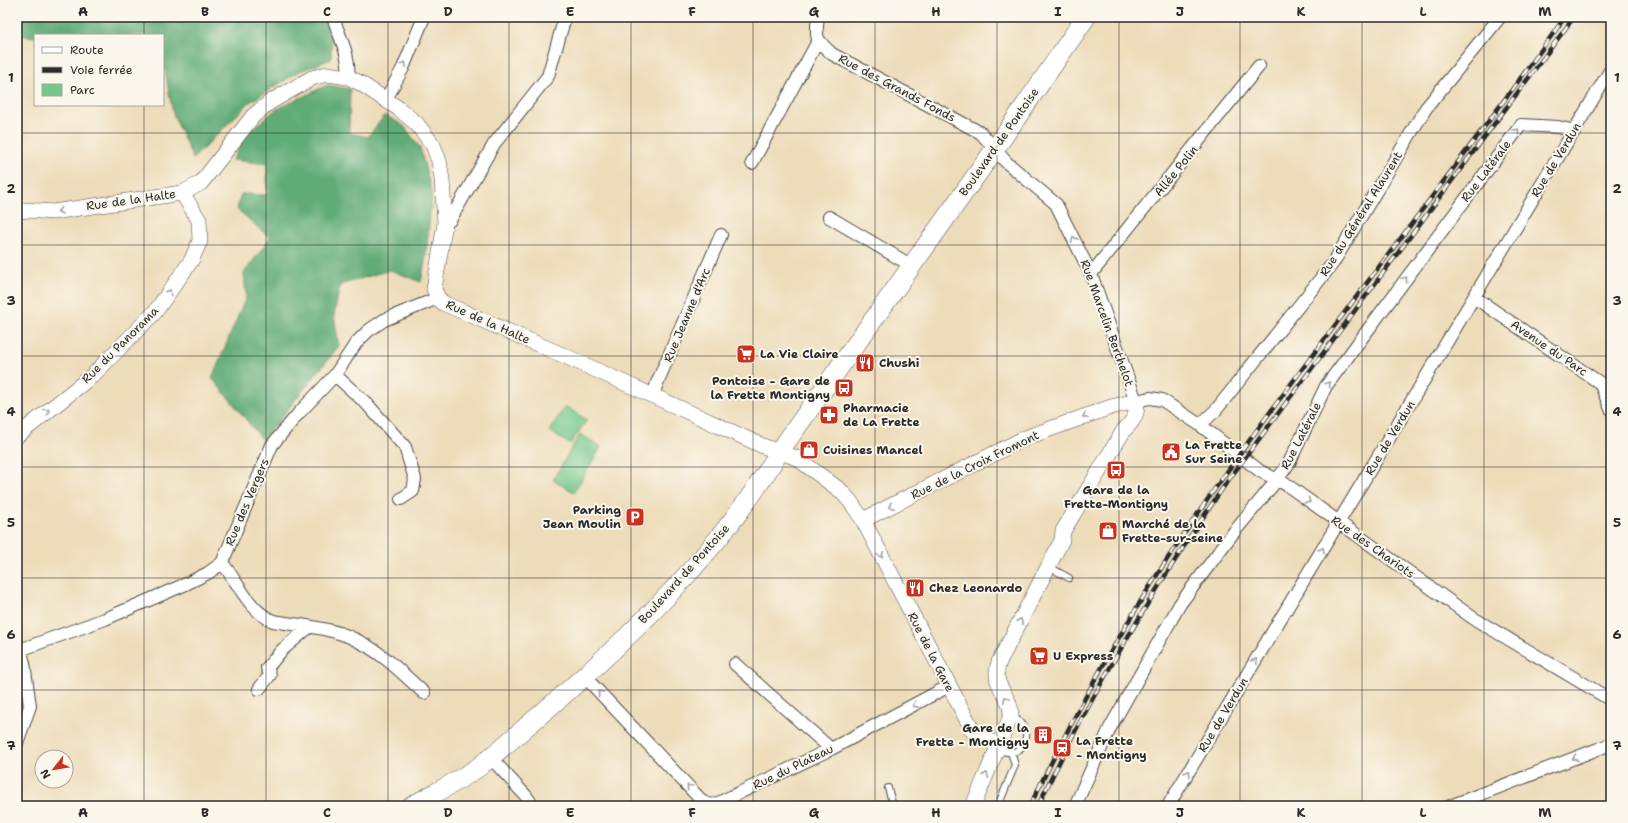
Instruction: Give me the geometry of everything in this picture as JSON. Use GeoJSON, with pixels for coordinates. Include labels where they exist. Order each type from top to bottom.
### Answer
{"type":"FeatureCollection","features":[{"type":"Feature","properties":{"kind":"main road","name":"Boulevard de Pontoise"},"geometry":{"type":"LineString","coordinates":[[412,806],[479,766],[585,677],[699,561],[726,529],[768,471],[779,452],[995,149],[1086,17]]}},
{"type":"Feature","properties":{"kind":"street"},"geometry":{"type":"LineString","coordinates":[[333,17],[347,59],[349,70],[348,77]]}},
{"type":"Feature","properties":{"kind":"street"},"geometry":{"type":"LineString","coordinates":[[386,99],[402,68],[424,17]]}},
{"type":"Feature","properties":{"kind":"street"},"geometry":{"type":"LineString","coordinates":[[446,223],[450,220],[494,144],[548,76],[565,17]]}},
{"type":"Feature","properties":{"kind":"street"},"geometry":{"type":"LineString","coordinates":[[752,163],[818,41],[816,33],[818,17]]}},
{"type":"Feature","properties":{"kind":"street","name":"Rue du Général Alaurent"},"geometry":{"type":"LineString","coordinates":[[1200,425],[1216,410],[1333,263],[1426,108],[1500,17]]}},
{"type":"Feature","properties":{"kind":"street","name":"Rue des Grands Fonds"},"geometry":{"type":"LineString","coordinates":[[818,41],[832,54],[981,133],[995,149]]}},
{"type":"Feature","properties":{"kind":"street","name":"Allée Polin"},"geometry":{"type":"LineString","coordinates":[[1091,274],[1176,171],[1259,66]]}},
{"type":"Feature","properties":{"kind":"street","name":"Rue de Verdun"},"geometry":{"type":"LineString","coordinates":[[1168,806],[1611,69]]}},
{"type":"Feature","properties":{"kind":"street","name":"Rue de la Halte"},"geometry":{"type":"LineString","coordinates":[[17,212],[27,210],[53,212],[182,193],[201,184],[253,116],[270,102],[312,78],[327,74],[348,77],[386,99],[417,124],[433,145],[439,161],[446,223],[434,282],[434,289],[438,298],[443,303],[779,452]]}},
{"type":"Feature","properties":{"kind":"street","name":"Rue Latérale"},"geometry":{"type":"LineString","coordinates":[[1075,806],[1110,728],[1180,604],[1230,537],[1278,480],[1326,386],[1521,126],[1558,127],[1574,131]]}},
{"type":"Feature","properties":{"kind":"street","name":"Rue Marcelin Berthelot"},"geometry":{"type":"LineString","coordinates":[[995,149],[1006,162],[1056,204],[1091,274],[1138,408],[1134,419],[1124,430],[1063,531],[1062,540],[996,669],[996,679],[1011,710],[1010,716]]}},
{"type":"Feature","properties":{"kind":"street","name":"Rue du Panorama"},"geometry":{"type":"LineString","coordinates":[[17,436],[93,375],[155,312],[191,261],[200,242],[199,220],[182,193]]}},
{"type":"Feature","properties":{"kind":"street"},"geometry":{"type":"LineString","coordinates":[[829,217],[912,266]]}},
{"type":"Feature","properties":{"kind":"street","name":"Rue Jeanne d'Arc"},"geometry":{"type":"LineString","coordinates":[[653,396],[660,376],[722,235]]}},
{"type":"Feature","properties":{"kind":"street","name":"Avenue du Parc"},"geometry":{"type":"LineString","coordinates":[[1474,297],[1600,383],[1611,410]]}},
{"type":"Feature","properties":{"kind":"street","name":"Rue des Vergers"},"geometry":{"type":"LineString","coordinates":[[19,650],[31,644],[105,619],[180,587],[208,573],[222,562],[272,445],[298,414],[335,375],[356,343],[376,325],[398,314],[438,298]]}},
{"type":"Feature","properties":{"kind":"street"},"geometry":{"type":"LineString","coordinates":[[335,375],[366,404],[406,447],[415,479],[413,491],[402,499]]}},
{"type":"Feature","properties":{"kind":"street","name":"Rue des Chariots"},"geometry":{"type":"LineString","coordinates":[[1136,401],[1157,398],[1200,425],[1260,470],[1287,485],[1338,523],[1473,618],[1611,700]]}},
{"type":"Feature","properties":{"kind":"street","name":"Rue de la Croix Fromont"},"geometry":{"type":"LineString","coordinates":[[864,520],[1025,438],[1111,407],[1136,401]]}},
{"type":"Feature","properties":{"kind":"street"},"geometry":{"type":"LineString","coordinates":[[1111,407],[1122,420],[1124,430]]}},
{"type":"Feature","properties":{"kind":"street","name":"Rue de la Gare"},"geometry":{"type":"LineString","coordinates":[[779,452],[798,458],[830,482],[850,501],[864,520],[975,735],[1002,749]]}},
{"type":"Feature","properties":{"kind":"street"},"geometry":{"type":"LineString","coordinates":[[222,562],[230,571],[254,609],[264,617],[273,621],[332,632],[353,638],[379,653],[424,693]]}},
{"type":"Feature","properties":{"kind":"street"},"geometry":{"type":"LineString","coordinates":[[259,689],[270,676],[267,668],[282,650],[308,628]]}},
{"type":"Feature","properties":{"kind":"street"},"geometry":{"type":"LineString","coordinates":[[17,743],[30,706],[25,669],[19,650]]}},
{"type":"Feature","properties":{"kind":"street"},"geometry":{"type":"LineString","coordinates":[[735,664],[831,749]]}},
{"type":"Feature","properties":{"kind":"street","name":"Rue du Plateau"},"geometry":{"type":"LineString","coordinates":[[585,677],[704,802],[714,805],[831,749],[949,686]]}},
{"type":"Feature","properties":{"kind":"street"},"geometry":{"type":"LineString","coordinates":[[973,806],[1002,749],[1010,716]]}},
{"type":"Feature","properties":{"kind":"street"},"geometry":{"type":"LineString","coordinates":[[1453,806],[1611,744]]}},
{"type":"Feature","properties":{"kind":"street"},"geometry":{"type":"LineString","coordinates":[[490,757],[526,796],[533,806]]}},
{"type":"Feature","properties":{"kind":"lane"},"geometry":{"type":"LineString","coordinates":[[1048,566],[1069,578]]}},
{"type":"Feature","properties":{"kind":"lane"},"geometry":{"type":"LineString","coordinates":[[1002,749],[1019,750],[1027,735],[1022,724],[1010,716]]}},
{"type":"Feature","properties":{"kind":"lane"},"geometry":{"type":"LineString","coordinates":[[998,806],[1015,765],[1002,749]]}},
{"type":"Feature","properties":{"kind":"lane"},"geometry":{"type":"LineString","coordinates":[[888,788],[893,806]]}},
{"type":"Feature","properties":{"kind":"green space"},"geometry":{"type":"Polygon","coordinates":[[[17,17],[325,17],[332,38],[331,59],[298,72],[250,102],[193,159],[173,114],[164,65],[164,34],[34,34],[34,37],[17,35],[17,17]]]}},
{"type":"Feature","properties":{"kind":"green space"},"geometry":{"type":"Polygon","coordinates":[[[327,85],[350,89],[349,133],[368,137],[385,115],[404,126],[420,148],[432,193],[426,256],[421,282],[390,270],[340,285],[334,315],[339,346],[263,440],[212,378],[246,297],[244,273],[270,238],[237,209],[241,194],[267,195],[267,164],[232,160],[249,132],[275,110],[327,85]]]}},
{"type":"Feature","properties":{"kind":"green space"},"geometry":{"type":"Polygon","coordinates":[[[565,406],[587,420],[570,444],[549,431],[565,406]]]}},
{"type":"Feature","properties":{"kind":"green space"},"geometry":{"type":"Polygon","coordinates":[[[580,434],[601,447],[574,492],[553,480],[580,434]]]}},
{"type":"Feature","properties":{"kind":"railway"},"geometry":{"type":"LineString","coordinates":[[1030,806],[1074,718],[1106,660],[1157,575],[1195,517],[1276,404],[1565,17]]}},
{"type":"Feature","properties":{"kind":"railway"},"geometry":{"type":"LineString","coordinates":[[1038,806],[1058,764],[1102,681],[1175,560],[1227,482],[1574,17]]}},
{"type":"Feature","properties":{"kind":"place","name":"La Vie Claire"},"geometry":{"type":"Point","coordinates":[746,354]}},
{"type":"Feature","properties":{"kind":"place","name":"Chushi"},"geometry":{"type":"Point","coordinates":[865,363]}},
{"type":"Feature","properties":{"kind":"place","name":"Pontoise - Gare de la Frette Montigny"},"geometry":{"type":"Point","coordinates":[844,388]}},
{"type":"Feature","properties":{"kind":"place","name":"Pharmacie de La Frette"},"geometry":{"type":"Point","coordinates":[829,415]}},
{"type":"Feature","properties":{"kind":"place","name":"Cuisines Mancel"},"geometry":{"type":"Point","coordinates":[809,450]}},
{"type":"Feature","properties":{"kind":"place","name":"La Frette Sur Seine"},"geometry":{"type":"Point","coordinates":[1171,452]}},
{"type":"Feature","properties":{"kind":"place","name":"Gare de la Frette-Montigny"},"geometry":{"type":"Point","coordinates":[1116,470]}},
{"type":"Feature","properties":{"kind":"place","name":"Parking Jean Moulin"},"geometry":{"type":"Point","coordinates":[635,517]}},
{"type":"Feature","properties":{"kind":"place","name":"Marché de la Frette-sur-seine"},"geometry":{"type":"Point","coordinates":[1108,531]}},
{"type":"Feature","properties":{"kind":"place","name":"Chez Leonardo"},"geometry":{"type":"Point","coordinates":[915,588]}},
{"type":"Feature","properties":{"kind":"place","name":"U Express"},"geometry":{"type":"Point","coordinates":[1039,656]}},
{"type":"Feature","properties":{"kind":"place","name":"Gare de la Frette - Montigny"},"geometry":{"type":"Point","coordinates":[1043,735]}},
{"type":"Feature","properties":{"kind":"place","name":"La Frette - Montigny"},"geometry":{"type":"Point","coordinates":[1062,748]}}]}
